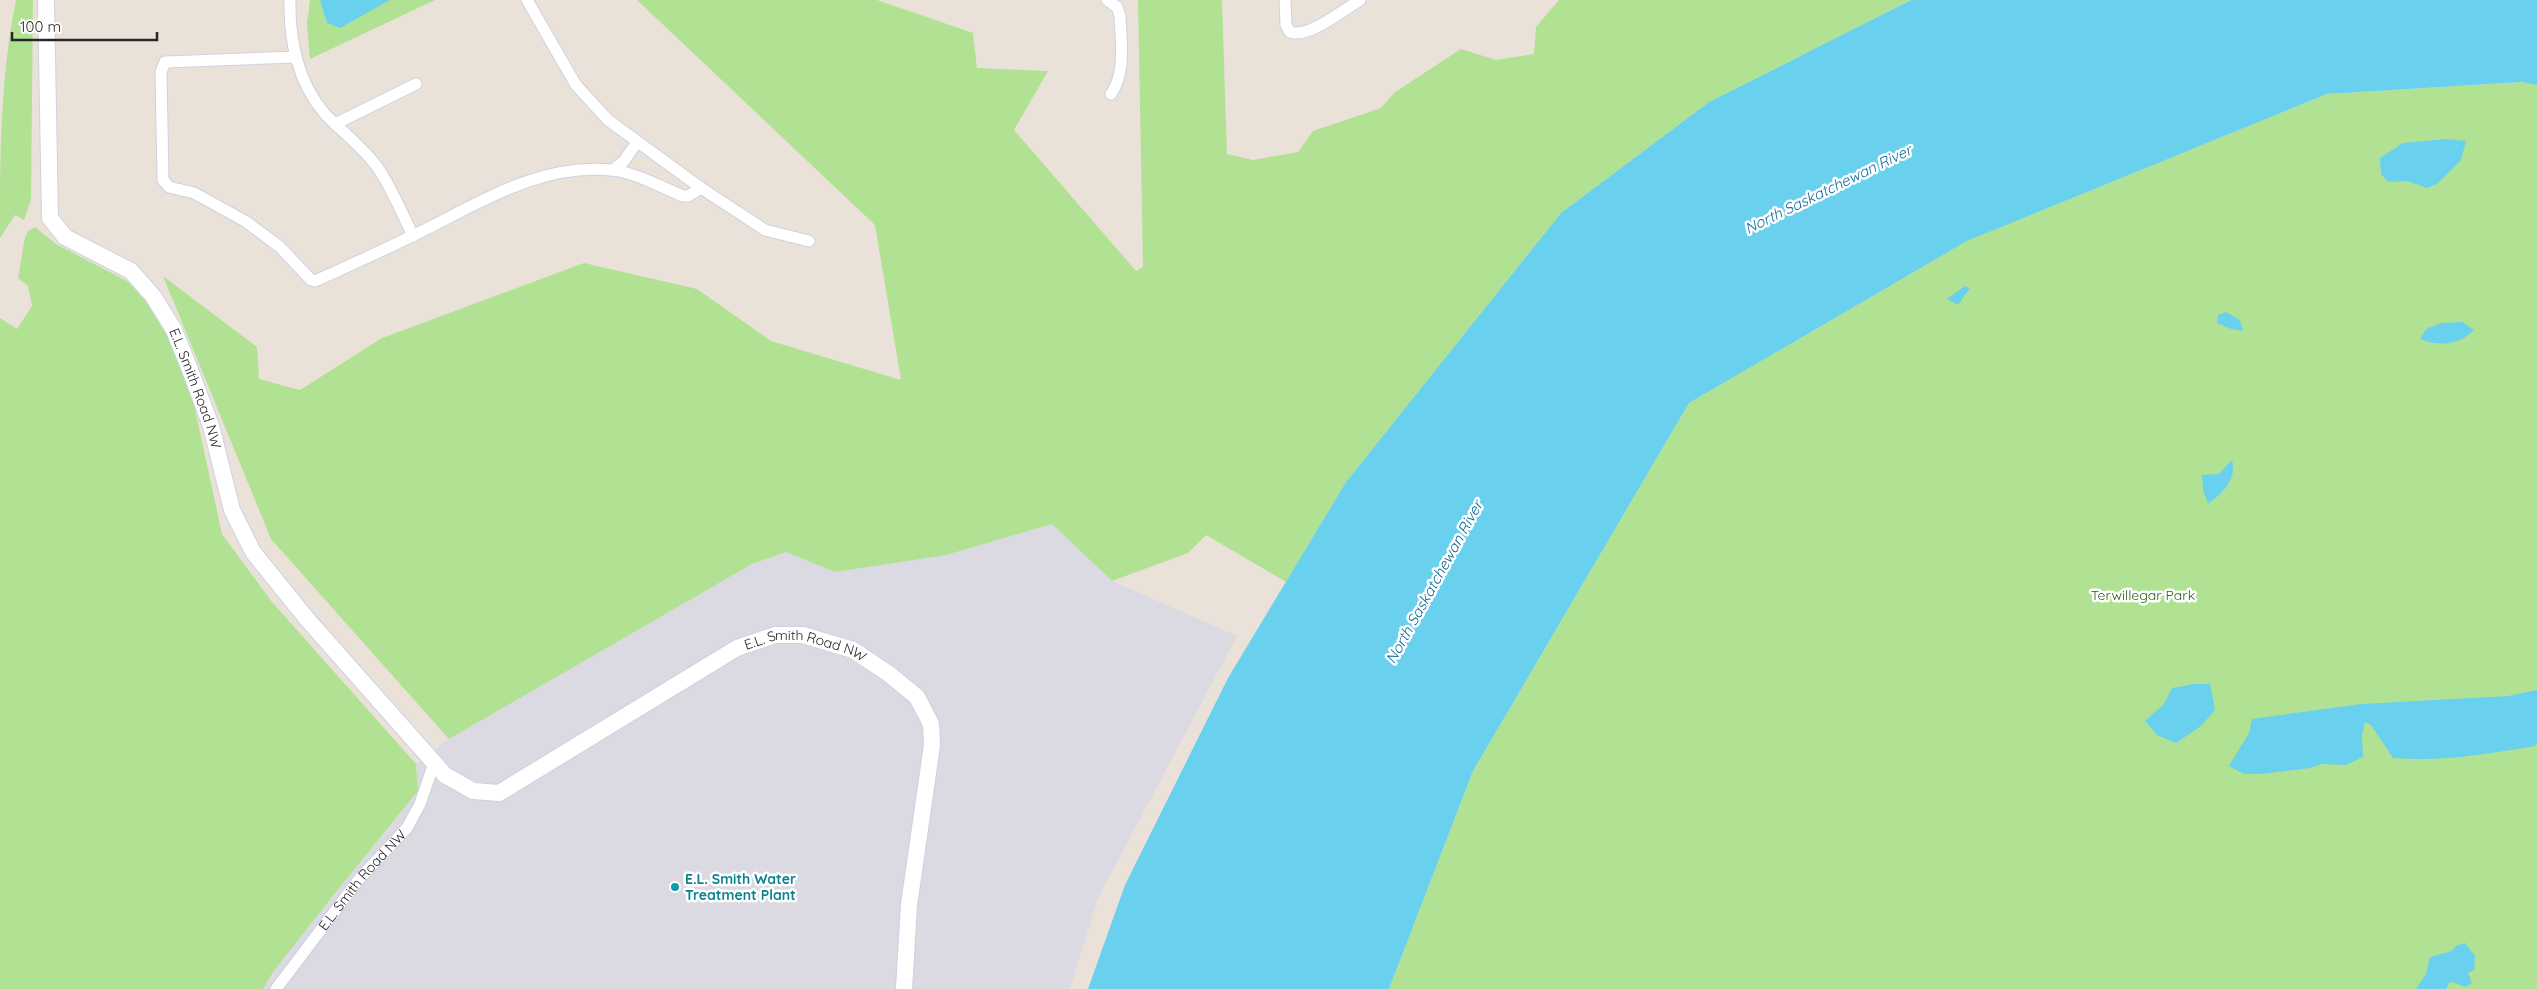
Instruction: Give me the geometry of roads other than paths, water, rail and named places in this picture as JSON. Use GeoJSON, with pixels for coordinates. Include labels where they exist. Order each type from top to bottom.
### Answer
{"type":"FeatureCollection","features":[{"type":"Feature","properties":{"kind":"street","name":"E.L. Smith Road NW"},"geometry":{"type":"LineString","coordinates":[[46,0],[50,218],[65,237],[131,271],[153,296],[174,330],[211,426],[232,510],[253,552],[307,618],[445,775],[470,789],[499,793],[737,648],[775,635],[803,635],[853,650],[889,674],[917,698],[931,724],[932,745],[909,905],[904,989]]}},
{"type":"Feature","properties":{"kind":"street"},"geometry":{"type":"LineString","coordinates":[[290,0],[295,57],[311,94],[335,124],[364,152],[378,169],[413,236]]}},
{"type":"Feature","properties":{"kind":"street"},"geometry":{"type":"LineString","coordinates":[[527,0],[576,85],[608,120],[701,188],[764,230],[809,241]]}},
{"type":"Feature","properties":{"kind":"street"},"geometry":{"type":"LineString","coordinates":[[1107,0],[1117,7],[1120,16],[1120,73],[1118,84],[1111,94]]}},
{"type":"Feature","properties":{"kind":"street"},"geometry":{"type":"LineString","coordinates":[[1284,0],[1286,25],[1290,32],[1296,34],[1310,30],[1360,0]]}},
{"type":"Feature","properties":{"kind":"street"},"geometry":{"type":"LineString","coordinates":[[295,57],[165,62],[161,72],[163,180],[165,184],[194,193],[245,221],[280,247],[311,280],[315,281],[413,236],[525,181],[572,169],[613,170],[683,196],[688,196],[701,188]]}},
{"type":"Feature","properties":{"kind":"street"},"geometry":{"type":"LineString","coordinates":[[335,124],[416,84]]}},
{"type":"Feature","properties":{"kind":"street"},"geometry":{"type":"LineString","coordinates":[[613,170],[624,160],[637,142]]}},
{"type":"Feature","properties":{"kind":"street","name":"E.L. Smith Road NW"},"geometry":{"type":"LineString","coordinates":[[276,989],[360,878],[407,828],[420,804],[434,763]]}},
{"type":"Feature","properties":{"kind":"water"},"geometry":{"type":"Polygon","coordinates":[[[320,0],[390,0],[340,28],[327,23],[320,0]]]}},
{"type":"Feature","properties":{"kind":"water","name":"North Saskatchewan River"},"geometry":{"type":"Polygon","coordinates":[[[1911,0],[2537,0],[2537,85],[2521,82],[2327,94],[1967,241],[1689,403],[1473,771],[1389,989],[1088,989],[1125,885],[1228,678],[1346,482],[1561,213],[1709,102],[1911,0]]]}},
{"type":"Feature","properties":{"kind":"water"},"geometry":{"type":"Polygon","coordinates":[[[2446,139],[2466,141],[2461,160],[2437,184],[2427,188],[2407,181],[2388,182],[2381,174],[2380,158],[2403,143],[2446,139]]]}},
{"type":"Feature","properties":{"kind":"water"},"geometry":{"type":"Polygon","coordinates":[[[1965,286],[1970,288],[1958,305],[1947,299],[1965,286]]]}},
{"type":"Feature","properties":{"kind":"water"},"geometry":{"type":"Polygon","coordinates":[[[2226,312],[2240,320],[2243,331],[2231,329],[2217,323],[2218,315],[2226,312]]]}},
{"type":"Feature","properties":{"kind":"water"},"geometry":{"type":"Polygon","coordinates":[[[2462,322],[2474,330],[2455,342],[2441,344],[2420,339],[2426,329],[2441,323],[2462,322]]]}},
{"type":"Feature","properties":{"kind":"water"},"geometry":{"type":"Polygon","coordinates":[[[2232,460],[2231,480],[2224,491],[2208,504],[2203,490],[2202,475],[2219,474],[2232,460]]]}},
{"type":"Feature","properties":{"kind":"water"},"geometry":{"type":"Polygon","coordinates":[[[2194,684],[2210,684],[2215,710],[2201,726],[2176,743],[2157,735],[2145,721],[2164,704],[2172,688],[2194,684]]]}},
{"type":"Feature","properties":{"kind":"water"},"geometry":{"type":"Polygon","coordinates":[[[2537,690],[2537,743],[2535,746],[2446,758],[2393,758],[2371,725],[2365,722],[2362,736],[2363,757],[2346,765],[2322,764],[2310,768],[2261,774],[2244,774],[2229,766],[2249,733],[2252,719],[2361,704],[2508,696],[2537,690]]]}},
{"type":"Feature","properties":{"kind":"water"},"geometry":{"type":"Polygon","coordinates":[[[2465,943],[2475,956],[2474,970],[2468,973],[2472,983],[2465,987],[2453,982],[2449,983],[2446,989],[2416,989],[2426,974],[2430,957],[2452,951],[2456,946],[2465,943]]]}},
{"type":"Feature","properties":{"kind":"place","name":"E.L. Smith Water Treatment Plant"},"geometry":{"type":"Point","coordinates":[675,887]}},
{"type":"Feature","properties":{"kind":"park label","name":"Terwillegar Park"},"geometry":{"type":"Point","coordinates":[2143,595]}}]}
